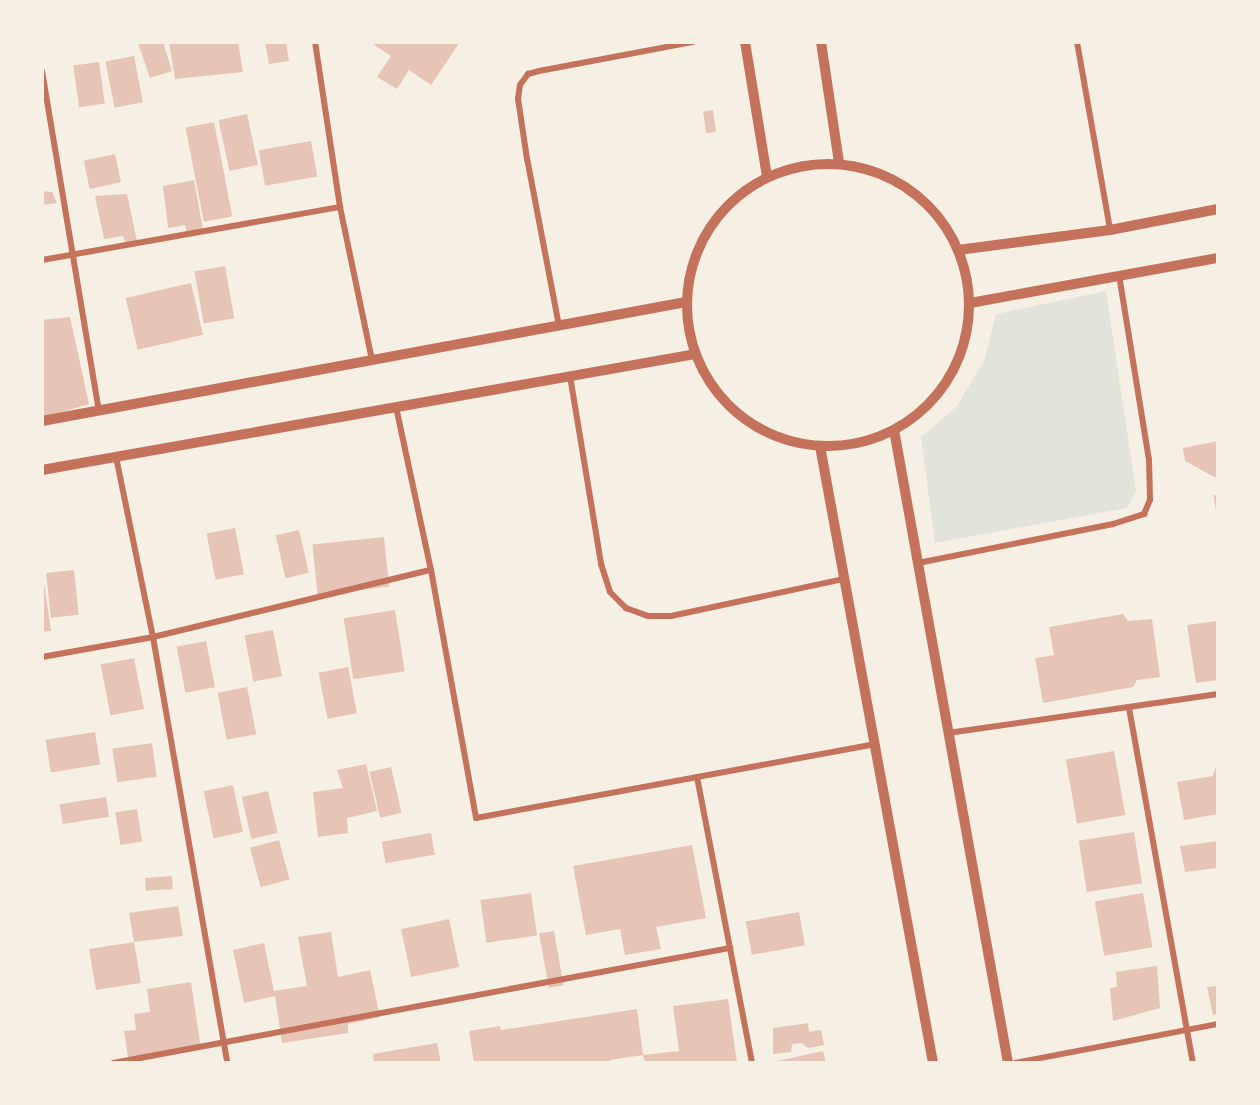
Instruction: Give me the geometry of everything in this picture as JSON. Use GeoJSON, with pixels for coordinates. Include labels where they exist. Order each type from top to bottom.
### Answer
{"type":"FeatureCollection","features":[{"type":"Feature","properties":{"kind":"street"},"geometry":{"type":"LineString","coordinates":[[315,42],[340,207],[372,361]]}},
{"type":"Feature","properties":{"kind":"street"},"geometry":{"type":"LineString","coordinates":[[559,326],[526,159],[518,99],[520,85],[528,74],[539,71],[693,42]]}},
{"type":"Feature","properties":{"kind":"street"},"geometry":{"type":"LineString","coordinates":[[745,42],[767,176]]}},
{"type":"Feature","properties":{"kind":"street"},"geometry":{"type":"LineString","coordinates":[[821,42],[840,163]]}},
{"type":"Feature","properties":{"kind":"street"},"geometry":{"type":"LineString","coordinates":[[1077,42],[1110,230]]}},
{"type":"Feature","properties":{"kind":"street"},"geometry":{"type":"LineString","coordinates":[[42,71],[99,411]]}},
{"type":"Feature","properties":{"kind":"street"},"geometry":{"type":"LineString","coordinates":[[840,163],[877,172],[911,190],[939,217],[958,250],[970,303],[965,342],[950,378],[926,408],[894,430],[858,443],[820,446],[779,438],[744,418],[715,390],[695,354],[686,302],[692,263],[708,228],[734,198],[767,176],[802,165],[840,163]]}},
{"type":"Feature","properties":{"kind":"street"},"geometry":{"type":"LineString","coordinates":[[42,260],[340,207]]}},
{"type":"Feature","properties":{"kind":"street"},"geometry":{"type":"LineString","coordinates":[[958,250],[1110,230],[1218,209]]}},
{"type":"Feature","properties":{"kind":"street"},"geometry":{"type":"LineString","coordinates":[[970,303],[1218,258]]}},
{"type":"Feature","properties":{"kind":"street"},"geometry":{"type":"LineString","coordinates":[[918,563],[1113,524],[1144,514],[1149,500],[1149,460],[1119,275]]}},
{"type":"Feature","properties":{"kind":"street"},"geometry":{"type":"LineString","coordinates":[[42,421],[686,302]]}},
{"type":"Feature","properties":{"kind":"street"},"geometry":{"type":"LineString","coordinates":[[42,470],[695,354]]}},
{"type":"Feature","properties":{"kind":"street"},"geometry":{"type":"LineString","coordinates":[[570,376],[601,564],[610,592],[626,608],[648,616],[670,616],[844,579]]}},
{"type":"Feature","properties":{"kind":"street"},"geometry":{"type":"LineString","coordinates":[[396,407],[431,570],[476,818],[874,744]]}},
{"type":"Feature","properties":{"kind":"street"},"geometry":{"type":"LineString","coordinates":[[894,430],[1008,1063]]}},
{"type":"Feature","properties":{"kind":"street"},"geometry":{"type":"LineString","coordinates":[[820,446],[933,1063]]}},
{"type":"Feature","properties":{"kind":"street"},"geometry":{"type":"LineString","coordinates":[[116,457],[153,637],[227,1063]]}},
{"type":"Feature","properties":{"kind":"street"},"geometry":{"type":"LineString","coordinates":[[42,657],[153,637],[431,570]]}},
{"type":"Feature","properties":{"kind":"street"},"geometry":{"type":"LineString","coordinates":[[948,733],[1218,694]]}},
{"type":"Feature","properties":{"kind":"street"},"geometry":{"type":"LineString","coordinates":[[1129,708],[1193,1063]]}},
{"type":"Feature","properties":{"kind":"street"},"geometry":{"type":"LineString","coordinates":[[697,777],[752,1063]]}},
{"type":"Feature","properties":{"kind":"street"},"geometry":{"type":"LineString","coordinates":[[113,1063],[730,948]]}},
{"type":"Feature","properties":{"kind":"street"},"geometry":{"type":"LineString","coordinates":[[1015,1063],[1218,1024]]}},
{"type":"Feature","properties":{"kind":"shaded area"},"geometry":{"type":"Polygon","coordinates":[[[1106,291],[1136,491],[1127,508],[935,543],[921,437],[956,407],[984,361],[996,314],[1106,291]]]}},
{"type":"Feature","properties":{"kind":"building"},"geometry":{"type":"Polygon","coordinates":[[[163,42],[172,71],[150,78],[138,43],[163,42]]]}},
{"type":"Feature","properties":{"kind":"building"},"geometry":{"type":"Polygon","coordinates":[[[169,42],[238,42],[243,72],[175,79],[169,42]]]}},
{"type":"Feature","properties":{"kind":"building"},"geometry":{"type":"Polygon","coordinates":[[[265,42],[286,42],[289,61],[269,64],[265,42]]]}},
{"type":"Feature","properties":{"kind":"building"},"geometry":{"type":"Polygon","coordinates":[[[370,42],[460,42],[431,85],[409,70],[397,89],[377,77],[391,56],[370,42]]]}},
{"type":"Feature","properties":{"kind":"building"},"geometry":{"type":"Polygon","coordinates":[[[134,56],[143,102],[115,108],[106,62],[134,56]]]}},
{"type":"Feature","properties":{"kind":"building"},"geometry":{"type":"Polygon","coordinates":[[[99,62],[105,104],[79,107],[73,66],[99,62]]]}},
{"type":"Feature","properties":{"kind":"building"},"geometry":{"type":"Polygon","coordinates":[[[713,110],[716,132],[706,133],[703,111],[713,110]]]}},
{"type":"Feature","properties":{"kind":"building"},"geometry":{"type":"Polygon","coordinates":[[[247,114],[258,165],[229,171],[219,120],[247,114]]]}},
{"type":"Feature","properties":{"kind":"building"},"geometry":{"type":"Polygon","coordinates":[[[214,122],[232,216],[204,222],[186,128],[214,122]]]}},
{"type":"Feature","properties":{"kind":"building"},"geometry":{"type":"Polygon","coordinates":[[[311,141],[317,176],[265,186],[259,150],[311,141]]]}},
{"type":"Feature","properties":{"kind":"building"},"geometry":{"type":"Polygon","coordinates":[[[115,154],[121,182],[90,189],[84,161],[115,154]]]}},
{"type":"Feature","properties":{"kind":"building"},"geometry":{"type":"Polygon","coordinates":[[[194,180],[203,230],[187,233],[185,225],[168,228],[163,186],[194,180]]]}},
{"type":"Feature","properties":{"kind":"building"},"geometry":{"type":"Polygon","coordinates":[[[42,191],[52,192],[57,203],[42,205],[42,191]]]}},
{"type":"Feature","properties":{"kind":"building"},"geometry":{"type":"Polygon","coordinates":[[[127,194],[137,241],[125,243],[123,236],[104,239],[95,196],[127,194]]]}},
{"type":"Feature","properties":{"kind":"building"},"geometry":{"type":"Polygon","coordinates":[[[225,266],[234,318],[204,324],[194,271],[225,266]]]}},
{"type":"Feature","properties":{"kind":"building"},"geometry":{"type":"Polygon","coordinates":[[[191,283],[203,335],[138,350],[126,298],[191,283]]]}},
{"type":"Feature","properties":{"kind":"building"},"geometry":{"type":"Polygon","coordinates":[[[70,317],[89,404],[42,418],[42,320],[70,317]]]}},
{"type":"Feature","properties":{"kind":"building"},"geometry":{"type":"Polygon","coordinates":[[[1218,441],[1218,479],[1185,461],[1183,448],[1218,441]]]}},
{"type":"Feature","properties":{"kind":"building"},"geometry":{"type":"Polygon","coordinates":[[[1213,494],[1218,497],[1217,516],[1213,494]]]}},
{"type":"Feature","properties":{"kind":"building"},"geometry":{"type":"Polygon","coordinates":[[[235,528],[244,574],[216,580],[207,534],[235,528]]]}},
{"type":"Feature","properties":{"kind":"building"},"geometry":{"type":"Polygon","coordinates":[[[299,530],[309,573],[286,578],[276,535],[299,530]]]}},
{"type":"Feature","properties":{"kind":"building"},"geometry":{"type":"Polygon","coordinates":[[[384,537],[389,587],[318,594],[312,545],[384,537]]]}},
{"type":"Feature","properties":{"kind":"building"},"geometry":{"type":"Polygon","coordinates":[[[74,570],[79,615],[51,618],[46,573],[74,570]]]}},
{"type":"Feature","properties":{"kind":"building"},"geometry":{"type":"Polygon","coordinates":[[[44,583],[51,631],[42,632],[42,584],[44,583]]]}},
{"type":"Feature","properties":{"kind":"building"},"geometry":{"type":"Polygon","coordinates":[[[395,610],[405,671],[353,679],[344,618],[395,610]]]}},
{"type":"Feature","properties":{"kind":"building"},"geometry":{"type":"Polygon","coordinates":[[[1123,614],[1128,621],[1152,619],[1160,677],[1137,680],[1133,687],[1043,703],[1035,658],[1054,655],[1049,627],[1123,614]]]}},
{"type":"Feature","properties":{"kind":"building"},"geometry":{"type":"Polygon","coordinates":[[[1217,621],[1218,680],[1196,683],[1187,625],[1217,621]]]}},
{"type":"Feature","properties":{"kind":"building"},"geometry":{"type":"Polygon","coordinates":[[[273,630],[282,676],[254,682],[245,636],[273,630]]]}},
{"type":"Feature","properties":{"kind":"building"},"geometry":{"type":"Polygon","coordinates":[[[206,641],[215,687],[186,693],[177,647],[206,641]]]}},
{"type":"Feature","properties":{"kind":"building"},"geometry":{"type":"Polygon","coordinates":[[[134,658],[144,709],[111,716],[101,664],[134,658]]]}},
{"type":"Feature","properties":{"kind":"building"},"geometry":{"type":"Polygon","coordinates":[[[348,667],[357,713],[328,719],[319,673],[348,667]]]}},
{"type":"Feature","properties":{"kind":"building"},"geometry":{"type":"Polygon","coordinates":[[[247,687],[256,734],[227,740],[218,693],[247,687]]]}},
{"type":"Feature","properties":{"kind":"building"},"geometry":{"type":"Polygon","coordinates":[[[95,732],[100,765],[51,772],[46,740],[95,732]]]}},
{"type":"Feature","properties":{"kind":"building"},"geometry":{"type":"Polygon","coordinates":[[[152,743],[157,777],[117,782],[112,749],[152,743]]]}},
{"type":"Feature","properties":{"kind":"building"},"geometry":{"type":"Polygon","coordinates":[[[1114,751],[1125,815],[1077,824],[1066,760],[1114,751]]]}},
{"type":"Feature","properties":{"kind":"building"},"geometry":{"type":"Polygon","coordinates":[[[1218,760],[1218,814],[1184,820],[1177,782],[1213,776],[1218,760]]]}},
{"type":"Feature","properties":{"kind":"building"},"geometry":{"type":"Polygon","coordinates":[[[366,764],[377,811],[347,818],[348,833],[318,837],[313,792],[343,788],[337,770],[366,764]]]}},
{"type":"Feature","properties":{"kind":"building"},"geometry":{"type":"Polygon","coordinates":[[[391,767],[402,813],[380,818],[370,772],[391,767]]]}},
{"type":"Feature","properties":{"kind":"building"},"geometry":{"type":"Polygon","coordinates":[[[233,785],[243,832],[214,838],[204,791],[233,785]]]}},
{"type":"Feature","properties":{"kind":"building"},"geometry":{"type":"Polygon","coordinates":[[[268,791],[278,833],[251,839],[242,797],[268,791]]]}},
{"type":"Feature","properties":{"kind":"building"},"geometry":{"type":"Polygon","coordinates":[[[106,797],[109,817],[63,824],[60,804],[106,797]]]}},
{"type":"Feature","properties":{"kind":"building"},"geometry":{"type":"Polygon","coordinates":[[[137,809],[142,842],[120,845],[115,812],[137,809]]]}},
{"type":"Feature","properties":{"kind":"building"},"geometry":{"type":"Polygon","coordinates":[[[1134,832],[1142,883],[1087,892],[1079,841],[1134,832]]]}},
{"type":"Feature","properties":{"kind":"building"},"geometry":{"type":"Polygon","coordinates":[[[431,833],[435,855],[386,863],[382,842],[431,833]]]}},
{"type":"Feature","properties":{"kind":"building"},"geometry":{"type":"Polygon","coordinates":[[[279,840],[290,880],[261,887],[250,848],[279,840]]]}},
{"type":"Feature","properties":{"kind":"building"},"geometry":{"type":"Polygon","coordinates":[[[1218,841],[1218,868],[1185,872],[1180,846],[1218,841]]]}},
{"type":"Feature","properties":{"kind":"building"},"geometry":{"type":"Polygon","coordinates":[[[692,845],[706,918],[656,927],[661,949],[625,955],[620,929],[586,935],[573,866],[692,845]]]}},
{"type":"Feature","properties":{"kind":"building"},"geometry":{"type":"Polygon","coordinates":[[[172,876],[173,889],[146,891],[145,878],[172,876]]]}},
{"type":"Feature","properties":{"kind":"building"},"geometry":{"type":"Polygon","coordinates":[[[531,893],[537,936],[486,943],[480,900],[531,893]]]}},
{"type":"Feature","properties":{"kind":"building"},"geometry":{"type":"Polygon","coordinates":[[[1143,893],[1153,947],[1104,956],[1095,902],[1143,893]]]}},
{"type":"Feature","properties":{"kind":"building"},"geometry":{"type":"Polygon","coordinates":[[[178,906],[183,936],[134,942],[129,913],[178,906]]]}},
{"type":"Feature","properties":{"kind":"building"},"geometry":{"type":"Polygon","coordinates":[[[799,912],[805,945],[752,955],[746,921],[799,912]]]}},
{"type":"Feature","properties":{"kind":"building"},"geometry":{"type":"Polygon","coordinates":[[[449,919],[459,967],[411,977],[401,929],[449,919]]]}},
{"type":"Feature","properties":{"kind":"building"},"geometry":{"type":"Polygon","coordinates":[[[554,931],[564,985],[549,988],[539,934],[554,931]]]}},
{"type":"Feature","properties":{"kind":"building"},"geometry":{"type":"Polygon","coordinates":[[[331,932],[338,977],[370,970],[380,1017],[348,1024],[348,1033],[282,1043],[275,996],[244,1003],[233,950],[264,943],[274,991],[307,986],[298,937],[331,932]]]}},
{"type":"Feature","properties":{"kind":"building"},"geometry":{"type":"Polygon","coordinates":[[[134,942],[141,983],[96,990],[89,949],[134,942]]]}},
{"type":"Feature","properties":{"kind":"building"},"geometry":{"type":"Polygon","coordinates":[[[1157,966],[1160,1008],[1113,1021],[1110,988],[1117,987],[1116,972],[1157,966]]]}},
{"type":"Feature","properties":{"kind":"building"},"geometry":{"type":"Polygon","coordinates":[[[191,982],[201,1049],[129,1063],[124,1031],[136,1030],[134,1014],[150,1012],[147,989],[191,982]]]}},
{"type":"Feature","properties":{"kind":"building"},"geometry":{"type":"Polygon","coordinates":[[[1218,986],[1218,1014],[1213,1015],[1207,987],[1218,986]]]}},
{"type":"Feature","properties":{"kind":"building"},"geometry":{"type":"Polygon","coordinates":[[[728,999],[737,1063],[645,1063],[643,1055],[679,1051],[673,1006],[728,999]]]}},
{"type":"Feature","properties":{"kind":"building"},"geometry":{"type":"Polygon","coordinates":[[[637,1009],[643,1055],[610,1060],[611,1063],[474,1063],[469,1031],[500,1026],[501,1030],[637,1009]]]}},
{"type":"Feature","properties":{"kind":"building"},"geometry":{"type":"Polygon","coordinates":[[[808,1023],[809,1032],[821,1030],[824,1045],[808,1048],[802,1043],[792,1044],[791,1052],[773,1054],[773,1028],[808,1023]]]}},
{"type":"Feature","properties":{"kind":"building"},"geometry":{"type":"Polygon","coordinates":[[[437,1043],[441,1063],[374,1063],[373,1054],[437,1043]]]}},
{"type":"Feature","properties":{"kind":"building"},"geometry":{"type":"Polygon","coordinates":[[[823,1051],[826,1063],[773,1063],[773,1062],[823,1051]]]}}]}
